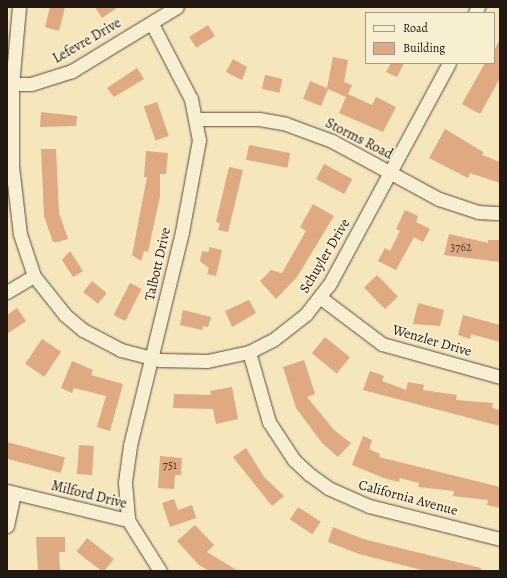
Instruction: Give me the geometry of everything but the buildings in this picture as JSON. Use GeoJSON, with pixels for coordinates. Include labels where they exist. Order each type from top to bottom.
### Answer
{"type":"FeatureCollection","features":[{"type":"Feature","properties":{"kind":"street"},"geometry":{"type":"LineString","coordinates":[[7,292],[34,276],[16,207],[10,85],[19,7]]}},
{"type":"Feature","properties":{"kind":"street","name":"Lefevre Drive"},"geometry":{"type":"LineString","coordinates":[[10,85],[31,84],[72,71],[152,24],[177,7]]}},
{"type":"Feature","properties":{"kind":"street","name":"Talbott Drive"},"geometry":{"type":"LineString","coordinates":[[128,520],[125,483],[130,446],[198,159],[196,119],[185,83],[152,24]]}},
{"type":"Feature","properties":{"kind":"street","name":"Schuyler Drive"},"geometry":{"type":"LineString","coordinates":[[34,276],[65,315],[84,330],[121,350],[151,358],[207,362],[249,352],[292,327],[321,298],[448,64]]}},
{"type":"Feature","properties":{"kind":"street","name":"Storms Road"},"geometry":{"type":"LineString","coordinates":[[196,119],[259,119],[286,124],[332,141],[390,173],[458,207],[500,214]]}},
{"type":"Feature","properties":{"kind":"street","name":"Wenzler Drive"},"geometry":{"type":"LineString","coordinates":[[321,298],[382,344],[500,377]]}},
{"type":"Feature","properties":{"kind":"street","name":"California Avenue"},"geometry":{"type":"LineString","coordinates":[[249,352],[270,422],[294,460],[309,474],[341,495],[370,506],[500,539]]}},
{"type":"Feature","properties":{"kind":"street"},"geometry":{"type":"LineString","coordinates":[[7,526],[10,492]]}},
{"type":"Feature","properties":{"kind":"street","name":"Milford Drive"},"geometry":{"type":"LineString","coordinates":[[10,492],[128,520],[160,571]]}}]}
